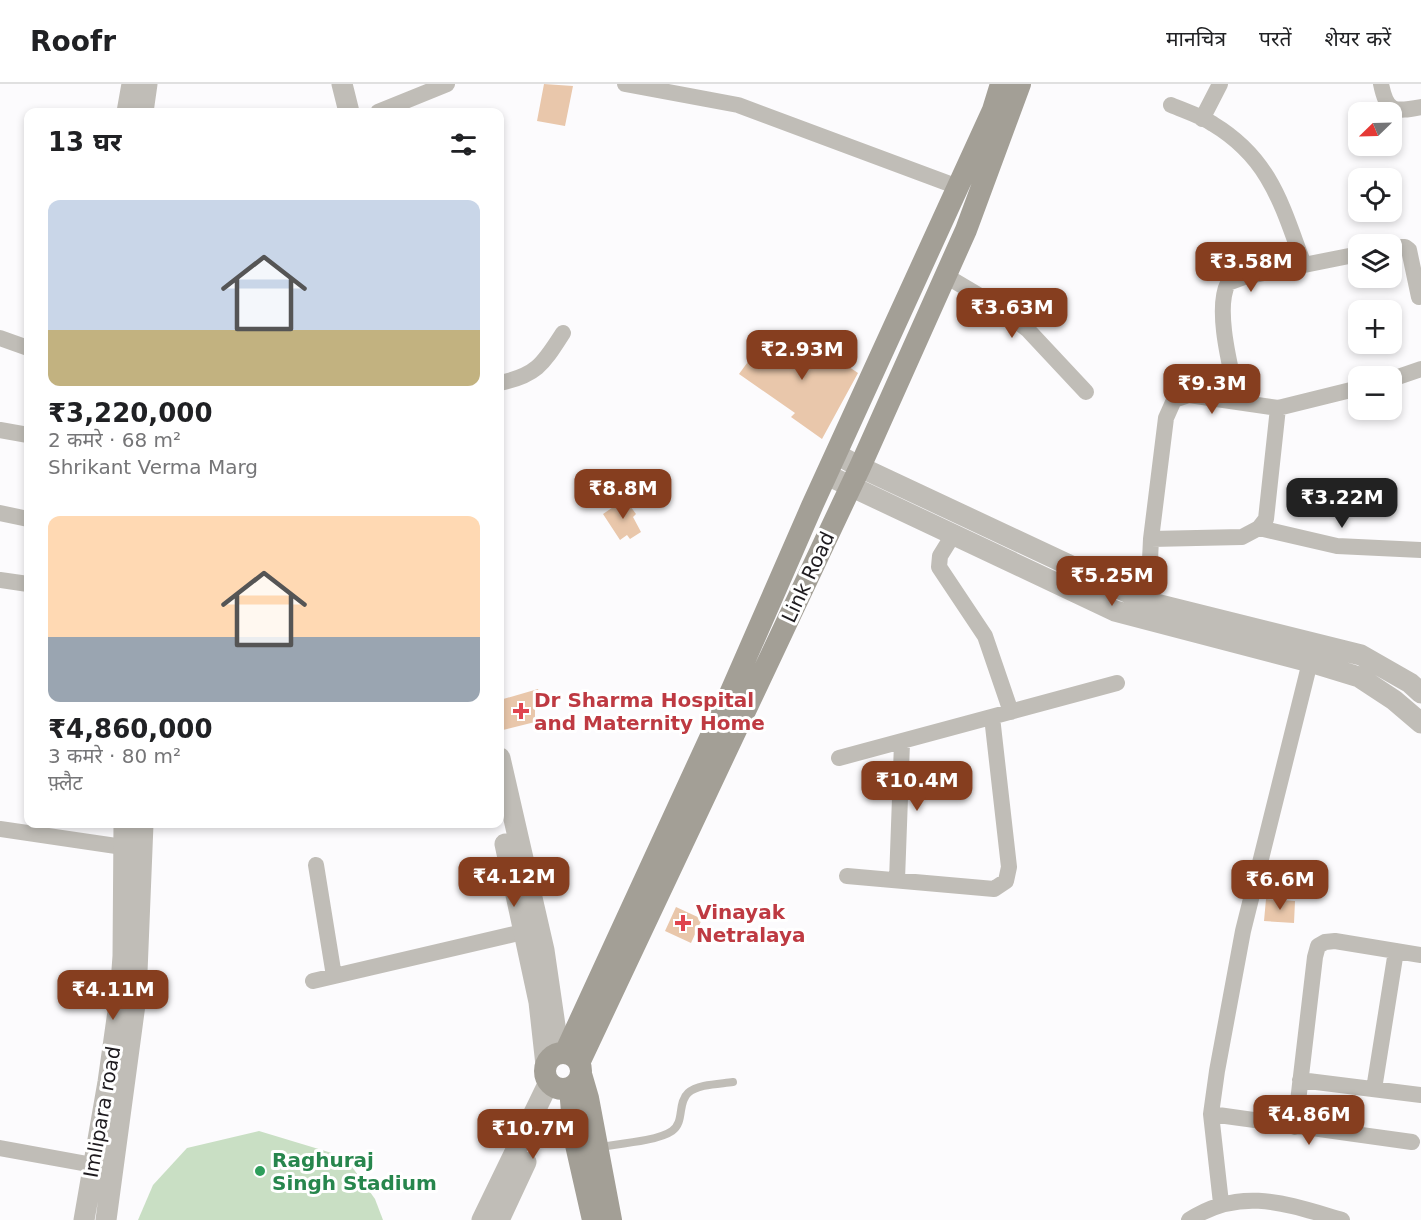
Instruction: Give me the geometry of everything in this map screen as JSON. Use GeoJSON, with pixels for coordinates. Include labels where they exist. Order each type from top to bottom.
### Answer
{"type":"FeatureCollection","features":[{"type":"Feature","properties":{"kind":"main road","name":"Link Road"},"geometry":{"type":"LineString","coordinates":[[564,1071],[826,475],[993,110],[1001,84]]}},
{"type":"Feature","properties":{"kind":"main road","name":"Link Road"},"geometry":{"type":"LineString","coordinates":[[564,1071],[855,477],[966,230],[1020,84]]}},
{"type":"Feature","properties":{"kind":"main road"},"geometry":{"type":"LineString","coordinates":[[564,1071],[588,1098],[588,1150],[593,1220]]}},
{"type":"Feature","properties":{"kind":"main road"},"geometry":{"type":"LineString","coordinates":[[588,1150],[611,1220]]}},
{"type":"Feature","properties":{"kind":"street"},"geometry":{"type":"LineString","coordinates":[[128,108],[132,84]]}},
{"type":"Feature","properties":{"kind":"street"},"geometry":{"type":"LineString","coordinates":[[144,108],[147,84]]}},
{"type":"Feature","properties":{"kind":"street"},"geometry":{"type":"LineString","coordinates":[[330,84],[336,108]]}},
{"type":"Feature","properties":{"kind":"street"},"geometry":{"type":"LineString","coordinates":[[342,84],[348,108]]}},
{"type":"Feature","properties":{"kind":"street"},"geometry":{"type":"LineString","coordinates":[[625,84],[738,105],[958,187]]}},
{"type":"Feature","properties":{"kind":"street"},"geometry":{"type":"LineString","coordinates":[[1202,119],[1220,84]]}},
{"type":"Feature","properties":{"kind":"street"},"geometry":{"type":"LineString","coordinates":[[1381,84],[1389,106],[1395,110],[1421,107]]}},
{"type":"Feature","properties":{"kind":"street"},"geometry":{"type":"LineString","coordinates":[[387,108],[437,86]]}},
{"type":"Feature","properties":{"kind":"street"},"geometry":{"type":"LineString","coordinates":[[1171,105],[1213,124],[1248,150],[1261,165],[1278,196],[1304,265]]}},
{"type":"Feature","properties":{"kind":"street"},"geometry":{"type":"LineString","coordinates":[[1402,246],[1409,249],[1419,297]]}},
{"type":"Feature","properties":{"kind":"street"},"geometry":{"type":"LineString","coordinates":[[1238,402],[1224,334],[1226,287],[1233,279],[1348,256]]}},
{"type":"Feature","properties":{"kind":"street"},"geometry":{"type":"LineString","coordinates":[[946,276],[1000,308],[1028,330],[1086,392]]}},
{"type":"Feature","properties":{"kind":"street"},"geometry":{"type":"LineString","coordinates":[[504,382],[519,379],[540,368],[563,333]]}},
{"type":"Feature","properties":{"kind":"street"},"geometry":{"type":"LineString","coordinates":[[0,338],[24,347]]}},
{"type":"Feature","properties":{"kind":"street"},"geometry":{"type":"LineString","coordinates":[[1402,375],[1421,369]]}},
{"type":"Feature","properties":{"kind":"street"},"geometry":{"type":"LineString","coordinates":[[1148,602],[1151,539],[1169,407],[1174,400],[1189,395],[1278,408],[1348,391]]}},
{"type":"Feature","properties":{"kind":"street"},"geometry":{"type":"LineString","coordinates":[[1151,539],[1242,537],[1259,528],[1266,519],[1278,408]]}},
{"type":"Feature","properties":{"kind":"street"},"geometry":{"type":"LineString","coordinates":[[0,430],[24,434]]}},
{"type":"Feature","properties":{"kind":"street"},"geometry":{"type":"LineString","coordinates":[[836,454],[855,477],[952,535],[1115,612],[1310,662],[1359,677],[1395,700],[1421,723]]}},
{"type":"Feature","properties":{"kind":"street"},"geometry":{"type":"LineString","coordinates":[[826,475],[855,477],[1148,602],[1361,655],[1410,683],[1421,693]]}},
{"type":"Feature","properties":{"kind":"street"},"geometry":{"type":"LineString","coordinates":[[0,513],[24,518]]}},
{"type":"Feature","properties":{"kind":"street"},"geometry":{"type":"LineString","coordinates":[[1259,528],[1337,546],[1421,550]]}},
{"type":"Feature","properties":{"kind":"street"},"geometry":{"type":"LineString","coordinates":[[952,535],[940,556],[939,567],[985,636],[1011,712]]}},
{"type":"Feature","properties":{"kind":"street"},"geometry":{"type":"LineString","coordinates":[[0,580],[24,583]]}},
{"type":"Feature","properties":{"kind":"street"},"geometry":{"type":"LineString","coordinates":[[1221,1203],[1211,1114],[1217,1071],[1243,931],[1310,662]]}},
{"type":"Feature","properties":{"kind":"street"},"geometry":{"type":"LineString","coordinates":[[839,758],[1117,683]]}},
{"type":"Feature","properties":{"kind":"street"},"geometry":{"type":"LineString","coordinates":[[847,876],[994,889],[1006,881],[1009,867],[992,717]]}},
{"type":"Feature","properties":{"kind":"street"},"geometry":{"type":"LineString","coordinates":[[897,880],[902,742]]}},
{"type":"Feature","properties":{"kind":"street"},"geometry":{"type":"LineString","coordinates":[[504,775],[544,950],[564,1071]]}},
{"type":"Feature","properties":{"kind":"street","name":"Imlipara road"},"geometry":{"type":"LineString","coordinates":[[84,1220],[120,997],[123,956],[124,828]]}},
{"type":"Feature","properties":{"kind":"street","name":"Imlipara road"},"geometry":{"type":"LineString","coordinates":[[106,1220],[136,998],[143,828]]}},
{"type":"Feature","properties":{"kind":"street"},"geometry":{"type":"LineString","coordinates":[[502,828],[539,1002],[564,1071]]}},
{"type":"Feature","properties":{"kind":"street"},"geometry":{"type":"LineString","coordinates":[[0,829],[123,847]]}},
{"type":"Feature","properties":{"kind":"street"},"geometry":{"type":"LineString","coordinates":[[316,865],[334,976]]}},
{"type":"Feature","properties":{"kind":"street"},"geometry":{"type":"LineString","coordinates":[[313,981],[523,932]]}},
{"type":"Feature","properties":{"kind":"street"},"geometry":{"type":"LineString","coordinates":[[1295,1127],[1318,946],[1335,941],[1421,955]]}},
{"type":"Feature","properties":{"kind":"street"},"geometry":{"type":"LineString","coordinates":[[1374,1089],[1396,951]]}},
{"type":"Feature","properties":{"kind":"street","name":"Link Road"},"geometry":{"type":"LineString","coordinates":[[482,1220],[564,1071]]}},
{"type":"Feature","properties":{"kind":"street","name":"Link Road"},"geometry":{"type":"LineString","coordinates":[[499,1220],[564,1071]]}},
{"type":"Feature","properties":{"kind":"street"},"geometry":{"type":"LineString","coordinates":[[1300,1080],[1421,1095]]}},
{"type":"Feature","properties":{"kind":"street"},"geometry":{"type":"LineString","coordinates":[[1211,1114],[1412,1142]]}},
{"type":"Feature","properties":{"kind":"street"},"geometry":{"type":"LineString","coordinates":[[0,1148],[93,1165]]}},
{"type":"Feature","properties":{"kind":"street"},"geometry":{"type":"LineString","coordinates":[[1189,1220],[1221,1203],[1262,1200],[1340,1220]]}},
{"type":"Feature","properties":{"kind":"lane"},"geometry":{"type":"LineString","coordinates":[[588,1150],[663,1135],[674,1130],[680,1120],[687,1094],[697,1089],[733,1082]]}},
{"type":"Feature","properties":{"kind":"green space","name":"Raghuraj Singh Stadium"},"geometry":{"type":"Polygon","coordinates":[[[259,1131],[345,1157],[375,1199],[383,1220],[138,1220],[153,1185],[187,1148],[259,1131]]]}},
{"type":"Feature","properties":{"kind":"building"},"geometry":{"type":"Polygon","coordinates":[[[544,84],[573,86],[565,126],[537,121],[544,84]]]}},
{"type":"Feature","properties":{"kind":"building"},"geometry":{"type":"Polygon","coordinates":[[[791,333],[826,358],[830,354],[858,373],[822,439],[791,417],[795,413],[739,374],[750,359],[791,333]]]}},
{"type":"Feature","properties":{"kind":"building"},"geometry":{"type":"Polygon","coordinates":[[[625,499],[636,514],[633,517],[641,532],[630,539],[627,535],[620,540],[603,514],[625,499]]]}},
{"type":"Feature","properties":{"kind":"building"},"geometry":{"type":"Polygon","coordinates":[[[538,689],[543,706],[535,708],[535,722],[504,730],[504,699],[538,689]]]}},
{"type":"Feature","properties":{"kind":"building"},"geometry":{"type":"Polygon","coordinates":[[[1266,899],[1295,901],[1294,923],[1264,921],[1266,899]]]}},
{"type":"Feature","properties":{"kind":"building"},"geometry":{"type":"Polygon","coordinates":[[[676,907],[702,919],[691,943],[665,931],[676,907]]]}},
{"type":"Feature","properties":{"kind":"place","name":"Dr Sharma Hospital and Maternity Home"},"geometry":{"type":"Point","coordinates":[521,711]}},
{"type":"Feature","properties":{"kind":"place","name":"Vinayak Netralaya"},"geometry":{"type":"Point","coordinates":[683,923]}},
{"type":"Feature","properties":{"kind":"place","name":"Raghuraj Singh Stadium"},"geometry":{"type":"Point","coordinates":[260,1171]}}]}
